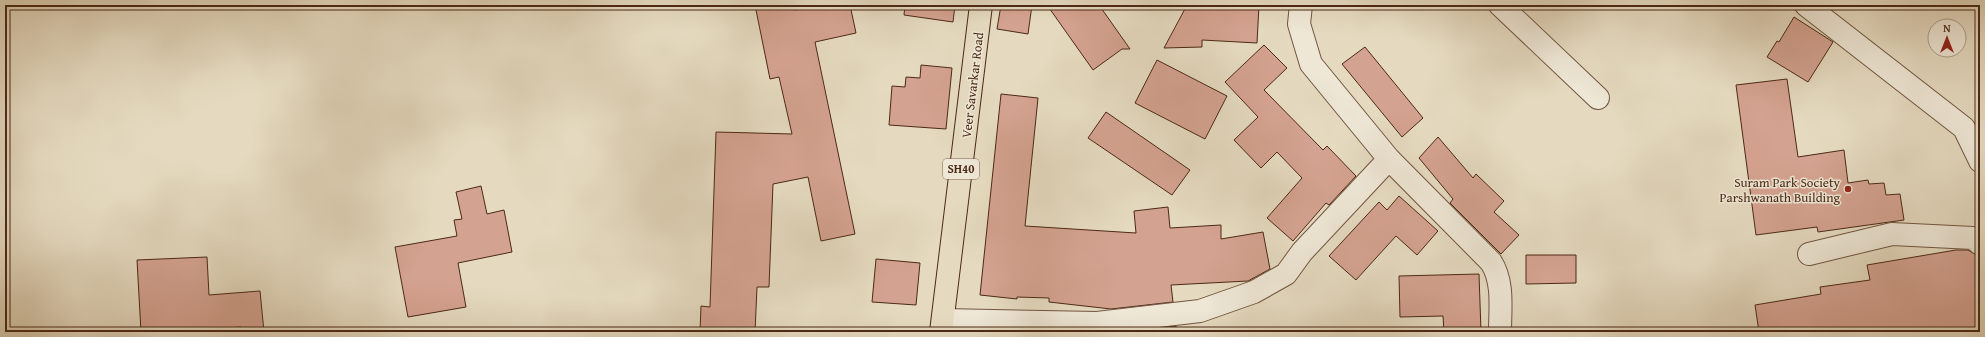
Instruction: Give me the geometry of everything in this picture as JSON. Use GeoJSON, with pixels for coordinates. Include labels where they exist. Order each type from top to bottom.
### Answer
{"type":"FeatureCollection","features":[{"type":"Feature","properties":{"kind":"main road","name":"Veer Savarkar Road"},"geometry":{"type":"LineString","coordinates":[[942,326],[981,5]]}},
{"type":"Feature","properties":{"kind":"street"},"geometry":{"type":"LineString","coordinates":[[1301,5],[1299,24],[1312,64],[1389,159],[1491,262],[1496,270],[1501,295],[1500,332]]}},
{"type":"Feature","properties":{"kind":"street"},"geometry":{"type":"LineString","coordinates":[[1500,5],[1598,98]]}},
{"type":"Feature","properties":{"kind":"street"},"geometry":{"type":"LineString","coordinates":[[1806,5],[1964,128],[1980,161]]}},
{"type":"Feature","properties":{"kind":"street"},"geometry":{"type":"LineString","coordinates":[[942,326],[1097,323],[1200,311],[1254,292],[1286,274],[1302,252],[1389,159]]}},
{"type":"Feature","properties":{"kind":"street"},"geometry":{"type":"LineString","coordinates":[[1808,254],[1892,234],[1973,238],[1980,244]]}},
{"type":"Feature","properties":{"kind":"building"},"geometry":{"type":"Polygon","coordinates":[[[755,5],[794,5],[795,10],[817,5],[850,5],[856,33],[815,42],[855,234],[821,241],[808,177],[773,184],[769,287],[757,287],[755,332],[700,332],[701,306],[710,307],[716,132],[792,134],[779,77],[770,79],[755,5]]]}},
{"type":"Feature","properties":{"kind":"building"},"geometry":{"type":"Polygon","coordinates":[[[905,5],[955,5],[953,22],[904,15],[905,5]]]}},
{"type":"Feature","properties":{"kind":"building"},"geometry":{"type":"Polygon","coordinates":[[[1001,5],[1032,5],[1028,34],[997,29],[1001,5]]]}},
{"type":"Feature","properties":{"kind":"building"},"geometry":{"type":"Polygon","coordinates":[[[1047,5],[1099,5],[1130,49],[1122,49],[1093,70],[1047,5]]]}},
{"type":"Feature","properties":{"kind":"building"},"geometry":{"type":"Polygon","coordinates":[[[1187,5],[1259,5],[1257,43],[1202,40],[1202,47],[1164,48],[1187,5]]]}},
{"type":"Feature","properties":{"kind":"building"},"geometry":{"type":"Polygon","coordinates":[[[1794,17],[1833,42],[1808,82],[1767,57],[1777,41],[1779,42],[1794,17]]]}},
{"type":"Feature","properties":{"kind":"building"},"geometry":{"type":"Polygon","coordinates":[[[1264,45],[1287,68],[1264,90],[1323,150],[1327,146],[1356,176],[1329,205],[1326,203],[1293,241],[1267,218],[1302,178],[1277,152],[1261,168],[1234,140],[1258,117],[1225,82],[1264,45]]]}},
{"type":"Feature","properties":{"kind":"building"},"geometry":{"type":"Polygon","coordinates":[[[1365,47],[1423,118],[1402,137],[1342,64],[1365,47]]]}},
{"type":"Feature","properties":{"kind":"building"},"geometry":{"type":"Polygon","coordinates":[[[1157,60],[1227,96],[1205,139],[1135,103],[1157,60]]]}},
{"type":"Feature","properties":{"kind":"building"},"geometry":{"type":"Polygon","coordinates":[[[921,65],[952,68],[946,129],[889,125],[892,86],[905,87],[906,77],[920,78],[921,65]]]}},
{"type":"Feature","properties":{"kind":"building"},"geometry":{"type":"Polygon","coordinates":[[[1787,79],[1798,157],[1844,150],[1848,183],[1868,180],[1869,184],[1884,183],[1886,195],[1900,194],[1904,220],[1818,232],[1817,227],[1756,235],[1736,85],[1787,79]]]}},
{"type":"Feature","properties":{"kind":"building"},"geometry":{"type":"Polygon","coordinates":[[[1001,94],[1038,98],[1025,226],[1136,233],[1134,211],[1168,207],[1170,228],[1221,225],[1221,239],[1263,232],[1270,269],[1248,281],[1171,285],[1173,302],[1111,309],[1049,302],[1049,298],[1017,297],[1017,299],[980,295],[1001,94]]]}},
{"type":"Feature","properties":{"kind":"building"},"geometry":{"type":"Polygon","coordinates":[[[1106,112],[1190,170],[1172,195],[1088,138],[1106,112]]]}},
{"type":"Feature","properties":{"kind":"building"},"geometry":{"type":"Polygon","coordinates":[[[1438,137],[1473,178],[1476,174],[1504,201],[1494,212],[1519,235],[1501,254],[1450,203],[1453,199],[1419,158],[1438,137]]]}},
{"type":"Feature","properties":{"kind":"building"},"geometry":{"type":"Polygon","coordinates":[[[481,186],[487,214],[504,210],[512,252],[458,263],[466,307],[408,317],[395,247],[457,236],[454,220],[462,219],[456,192],[481,186]]]}},
{"type":"Feature","properties":{"kind":"building"},"geometry":{"type":"Polygon","coordinates":[[[1399,196],[1438,231],[1417,255],[1396,236],[1356,280],[1329,256],[1379,202],[1387,210],[1399,196]]]}},
{"type":"Feature","properties":{"kind":"building"},"geometry":{"type":"Polygon","coordinates":[[[1956,250],[1968,250],[1978,256],[1980,267],[1980,332],[1759,332],[1755,305],[1821,294],[1820,287],[1870,280],[1867,265],[1956,250]]]}},
{"type":"Feature","properties":{"kind":"building"},"geometry":{"type":"Polygon","coordinates":[[[1526,255],[1576,255],[1576,283],[1526,284],[1526,255]]]}},
{"type":"Feature","properties":{"kind":"building"},"geometry":{"type":"Polygon","coordinates":[[[207,257],[209,295],[260,291],[264,332],[242,332],[241,327],[204,330],[204,332],[141,332],[137,260],[207,257]]]}},
{"type":"Feature","properties":{"kind":"building"},"geometry":{"type":"Polygon","coordinates":[[[876,259],[920,263],[916,305],[872,302],[876,259]]]}},
{"type":"Feature","properties":{"kind":"building"},"geometry":{"type":"Polygon","coordinates":[[[1479,274],[1481,332],[1444,332],[1443,316],[1400,317],[1399,276],[1479,274]]]}},
{"type":"Feature","properties":{"kind":"building"},"geometry":{"type":"Polygon","coordinates":[[[1176,326],[1176,332],[1128,332],[1176,326]]]}},
{"type":"Feature","properties":{"kind":"place","name":"Suram Park Society Parshwanath Building"},"geometry":{"type":"Point","coordinates":[1848,189]}}]}
